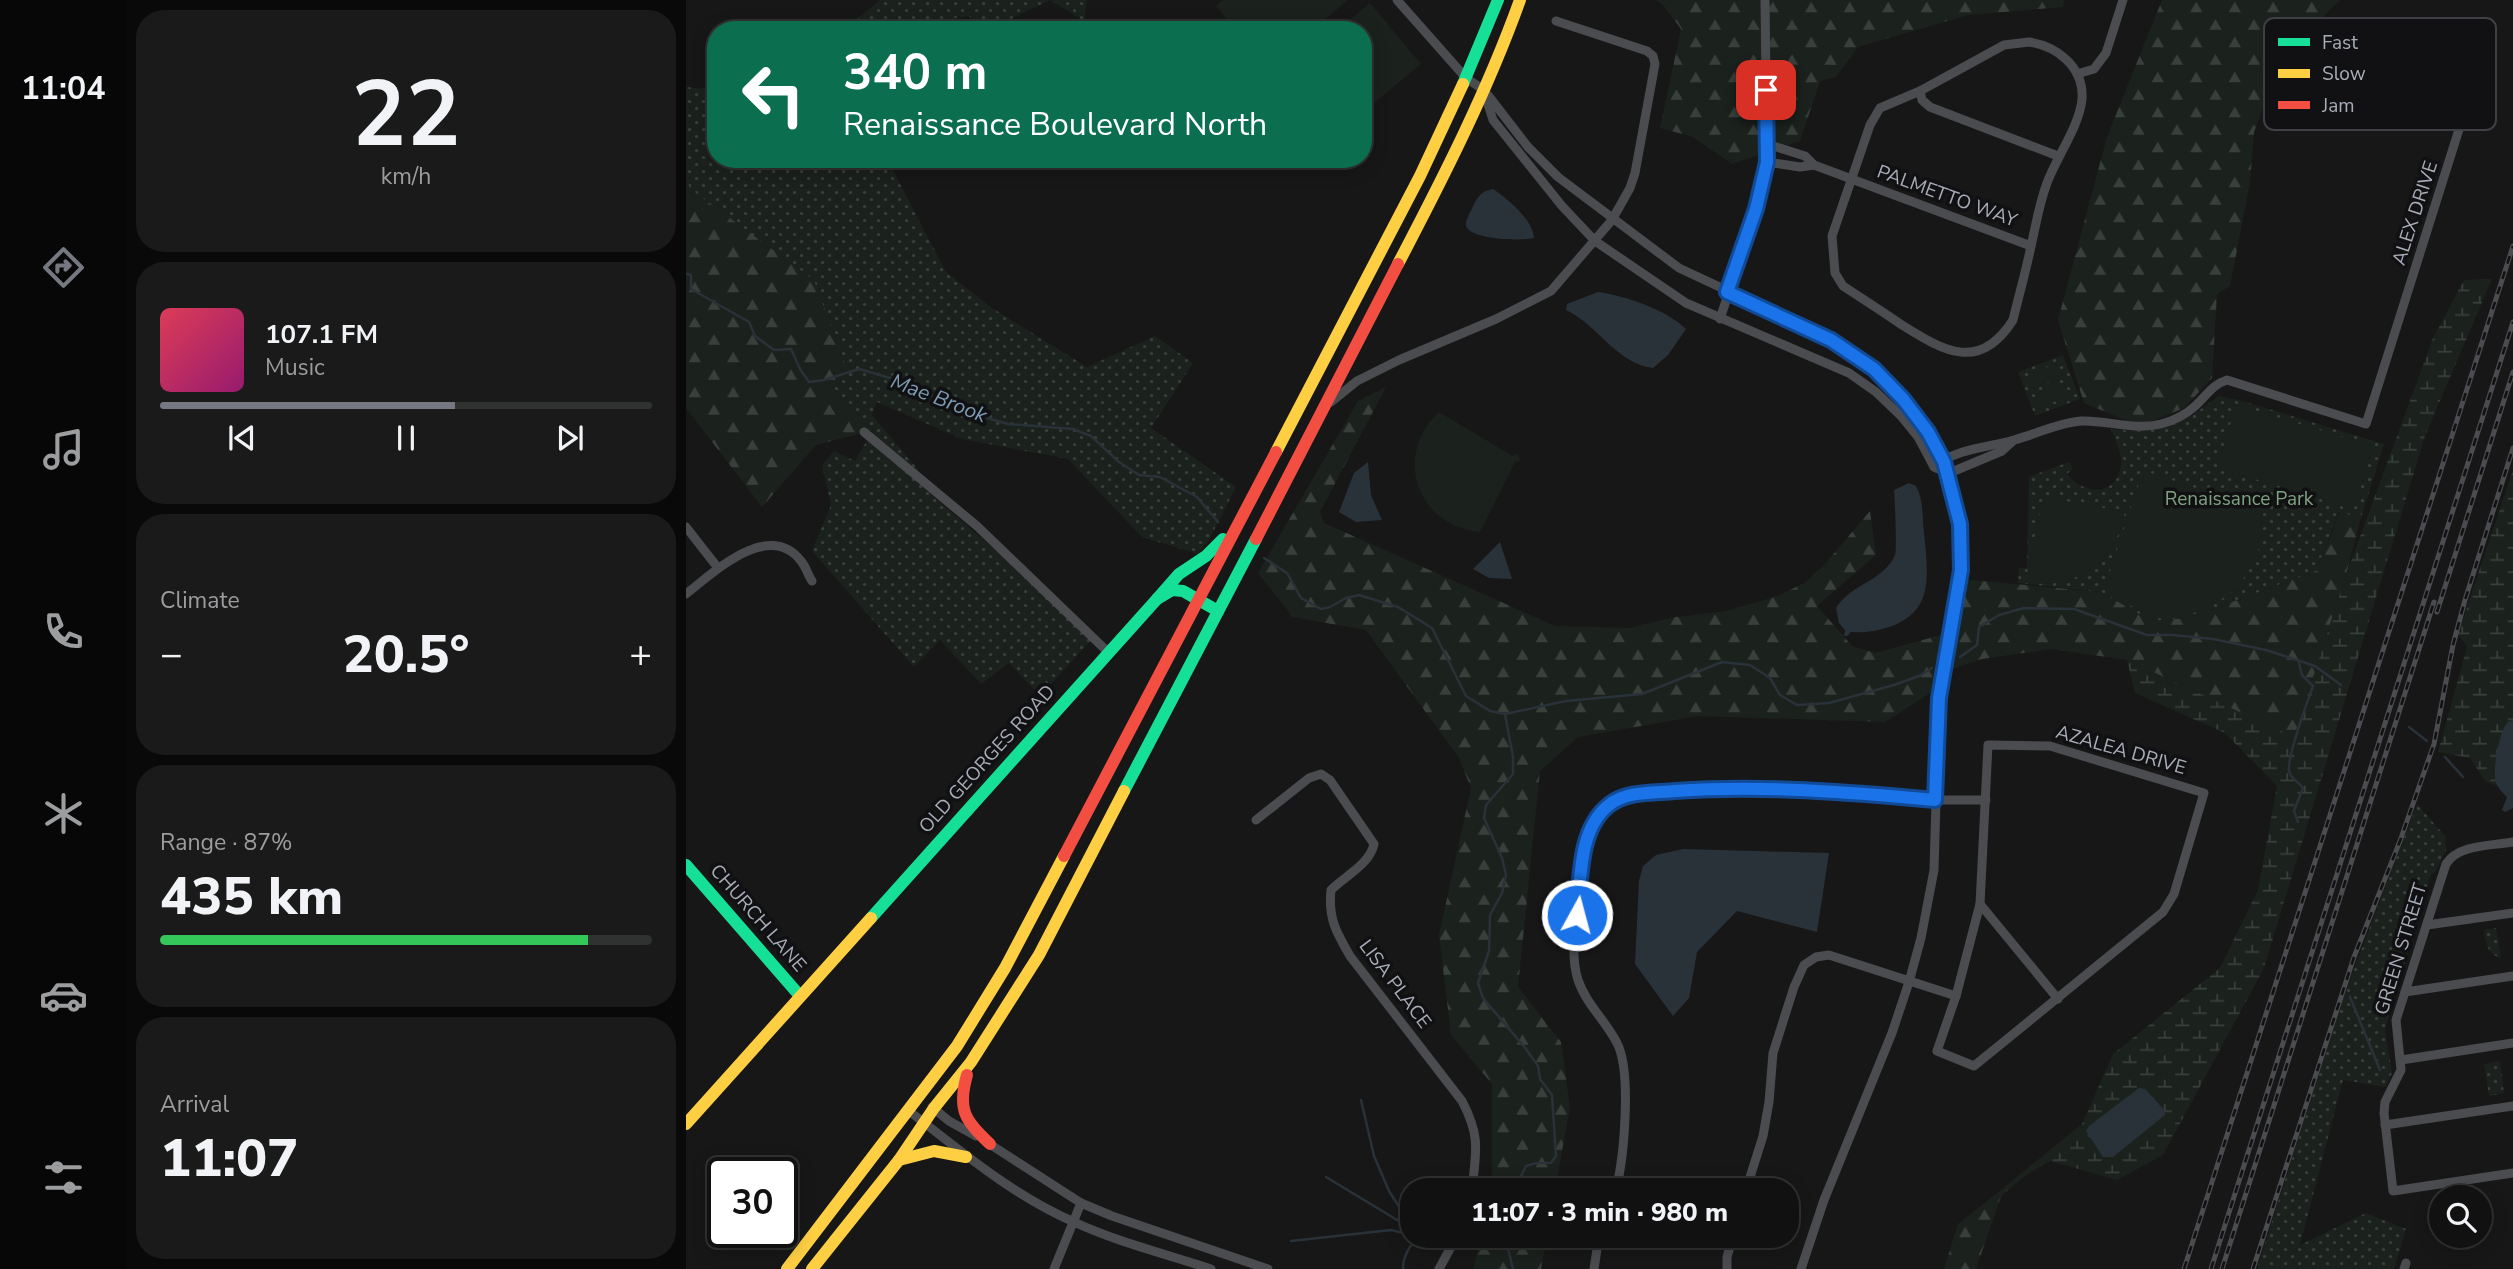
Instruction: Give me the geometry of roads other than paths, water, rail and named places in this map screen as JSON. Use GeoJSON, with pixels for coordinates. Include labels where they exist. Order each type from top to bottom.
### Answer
{"type":"FeatureCollection","features":[{"type":"Feature","properties":{"kind":"main road"},"geometry":{"type":"LineString","coordinates":[[787,1269],[957,1046],[1005,968],[1420,176],[1466,78],[1498,0]]}},
{"type":"Feature","properties":{"kind":"main road"},"geometry":{"type":"LineString","coordinates":[[812,1269],[971,1062],[1048,938],[1452,161],[1499,59],[1520,0]]}},
{"type":"Feature","properties":{"kind":"main road","name":"OLD GEORGES ROAD"},"geometry":{"type":"LineString","coordinates":[[686,1124],[1179,574],[1206,556],[1235,528]]}},
{"type":"Feature","properties":{"kind":"main road"},"geometry":{"type":"LineString","coordinates":[[1157,598],[1172,590],[1183,591],[1218,611]]}},
{"type":"Feature","properties":{"kind":"main road","name":"CHURCH LANE"},"geometry":{"type":"LineString","coordinates":[[686,865],[800,996]]}},
{"type":"Feature","properties":{"kind":"main road"},"geometry":{"type":"LineString","coordinates":[[971,1062],[961,1093],[961,1111],[967,1122],[990,1144]]}},
{"type":"Feature","properties":{"kind":"main road"},"geometry":{"type":"LineString","coordinates":[[898,1160],[934,1151],[965,1157]]}},
{"type":"Feature","properties":{"kind":"street"},"geometry":{"type":"LineString","coordinates":[[1396,0],[1466,78],[1484,90],[1528,146],[1558,177],[1612,219],[1679,268],[1831,340],[1874,369],[1903,399],[1928,432],[1947,474],[1960,524],[1961,570],[1939,698],[1934,870],[1921,938],[1909,982],[1801,1269]]}},
{"type":"Feature","properties":{"kind":"street"},"geometry":{"type":"LineString","coordinates":[[1720,319],[1756,209],[1767,162],[1765,0]]}},
{"type":"Feature","properties":{"kind":"street"},"geometry":{"type":"LineString","coordinates":[[2077,74],[2094,69],[2106,53],[2123,0]]}},
{"type":"Feature","properties":{"kind":"street"},"geometry":{"type":"LineString","coordinates":[[1321,410],[1357,381],[1496,319],[1551,291],[1612,219],[1630,188],[1635,173],[1655,64],[1654,56],[1647,51],[1556,21]]}},
{"type":"Feature","properties":{"kind":"street"},"geometry":{"type":"LineString","coordinates":[[2029,42],[2047,45],[2064,56],[2077,74],[2082,97],[2078,118],[2058,156],[2038,211],[2013,320],[2003,336],[1989,347],[1967,353],[1934,346],[1843,286],[1835,273],[1832,236],[1870,125],[1880,108],[1920,91],[2004,45],[2029,42]]}},
{"type":"Feature","properties":{"kind":"street"},"geometry":{"type":"LineString","coordinates":[[1484,90],[1493,120],[1562,206],[1595,241],[1686,303],[1849,373],[1876,392],[1901,416],[1918,437],[1934,467],[1947,474]]}},
{"type":"Feature","properties":{"kind":"street"},"geometry":{"type":"LineString","coordinates":[[1920,91],[1922,100],[1930,107],[2058,156]]}},
{"type":"Feature","properties":{"kind":"street","name":"ALEX DRIVE"},"geometry":{"type":"LineString","coordinates":[[2012,441],[2056,424],[2083,421],[2140,427],[2162,424],[2195,407],[2218,383],[2227,380],[2366,424],[2459,130]]}},
{"type":"Feature","properties":{"kind":"street"},"geometry":{"type":"LineString","coordinates":[[1767,144],[1805,156],[1814,165]]}},
{"type":"Feature","properties":{"kind":"street"},"geometry":{"type":"LineString","coordinates":[[1767,162],[1800,167],[1814,165]]}},
{"type":"Feature","properties":{"kind":"street","name":"PALMETTO WAY"},"geometry":{"type":"LineString","coordinates":[[1814,165],[2031,246]]}},
{"type":"Feature","properties":{"kind":"street"},"geometry":{"type":"LineString","coordinates":[[864,432],[977,526],[1109,653]]}},
{"type":"Feature","properties":{"kind":"street"},"geometry":{"type":"LineString","coordinates":[[1934,467],[1942,460],[1995,443],[2012,441]]}},
{"type":"Feature","properties":{"kind":"street"},"geometry":{"type":"LineString","coordinates":[[1947,474],[2002,451],[2012,441]]}},
{"type":"Feature","properties":{"kind":"street"},"geometry":{"type":"LineString","coordinates":[[686,527],[718,568]]}},
{"type":"Feature","properties":{"kind":"street"},"geometry":{"type":"LineString","coordinates":[[686,594],[733,557],[746,551],[776,547],[791,551],[802,561],[811,581]]}},
{"type":"Feature","properties":{"kind":"street","name":"AZALEA DRIVE"},"geometry":{"type":"LineString","coordinates":[[1988,745],[2050,746],[2204,793],[2174,894],[2163,912],[1975,1066],[1937,1051],[1956,996],[1980,904],[1988,745]]}},
{"type":"Feature","properties":{"kind":"street","name":"LISA PLACE"},"geometry":{"type":"LineString","coordinates":[[1256,820],[1309,778],[1321,774],[1330,780],[1374,844],[1373,852],[1366,860],[1331,890],[1329,910],[1337,934],[1350,956],[1462,1101],[1473,1122],[1477,1140],[1473,1178]]}},
{"type":"Feature","properties":{"kind":"street"},"geometry":{"type":"LineString","coordinates":[[1619,1178],[1624,1061],[1617,1043],[1589,1002],[1578,980],[1573,954],[1586,845],[1592,825],[1608,806],[1623,797],[1644,793],[1766,787],[1935,800],[1986,800]]}},
{"type":"Feature","properties":{"kind":"street","name":"GREEN STREET"},"geometry":{"type":"LineString","coordinates":[[2513,842],[2461,851],[2446,864],[2396,1025],[2400,1074],[2385,1102],[2393,1191],[2513,1173]]}},
{"type":"Feature","properties":{"kind":"street"},"geometry":{"type":"LineString","coordinates":[[1980,904],[2058,999]]}},
{"type":"Feature","properties":{"kind":"street"},"geometry":{"type":"LineString","coordinates":[[2427,925],[2513,913]]}},
{"type":"Feature","properties":{"kind":"street"},"geometry":{"type":"LineString","coordinates":[[1750,1178],[1763,1136],[1773,1053],[1794,987],[1804,965],[1816,957],[1829,956],[1956,996]]}},
{"type":"Feature","properties":{"kind":"street"},"geometry":{"type":"LineString","coordinates":[[2405,992],[2513,976]]}},
{"type":"Feature","properties":{"kind":"street"},"geometry":{"type":"LineString","coordinates":[[2400,1060],[2513,1043]]}},
{"type":"Feature","properties":{"kind":"street"},"geometry":{"type":"LineString","coordinates":[[919,1098],[949,1121],[990,1144],[1080,1203],[1250,1266],[1268,1269]]}},
{"type":"Feature","properties":{"kind":"street"},"geometry":{"type":"LineString","coordinates":[[2385,1125],[2513,1106]]}},
{"type":"Feature","properties":{"kind":"street"},"geometry":{"type":"LineString","coordinates":[[909,1111],[965,1157],[1029,1200],[1073,1222],[1211,1269]]}},
{"type":"Feature","properties":{"kind":"street"},"geometry":{"type":"LineString","coordinates":[[1054,1269],[1080,1203]]}},
{"type":"Feature","properties":{"kind":"street"},"geometry":{"type":"LineString","coordinates":[[1439,1269],[1450,1248]]}},
{"type":"Feature","properties":{"kind":"street"},"geometry":{"type":"LineString","coordinates":[[1594,1269],[1597,1248]]}},
{"type":"Feature","properties":{"kind":"street"},"geometry":{"type":"LineString","coordinates":[[1727,1269],[1730,1248]]}},
{"type":"Feature","properties":{"kind":"waterway","name":"Mae Brook"},"geometry":{"type":"LineString","coordinates":[[686,274],[691,275],[691,289],[749,322],[755,336],[774,350],[791,349],[809,382],[859,369],[904,382],[962,411],[1008,424],[1073,429],[1091,436],[1119,462],[1139,475],[1160,477],[1197,497],[1218,522]]}},
{"type":"Feature","properties":{"kind":"waterway"},"geometry":{"type":"LineString","coordinates":[[1264,558],[1287,573],[1301,598],[1321,609],[1359,595],[1398,607],[1432,628],[1466,696],[1490,711],[1505,714],[1566,701],[1642,694],[1722,662],[1750,665],[1770,678],[1780,695],[1797,705],[1829,703],[1894,685],[1932,668]]}},
{"type":"Feature","properties":{"kind":"waterway"},"geometry":{"type":"LineString","coordinates":[[1960,657],[1977,645],[1979,627],[1999,615],[2024,608],[2074,609],[2147,635],[2213,639],[2266,650],[2315,666],[2341,685]]}},
{"type":"Feature","properties":{"kind":"waterway"},"geometry":{"type":"LineString","coordinates":[[2298,822],[2294,811],[2303,788],[2290,773],[2289,764],[2313,686],[2302,675],[2299,663]]}},
{"type":"Feature","properties":{"kind":"waterway"},"geometry":{"type":"LineString","coordinates":[[1505,714],[1513,757],[1513,774],[1486,805],[1484,818],[1502,858],[1506,875],[1502,893],[1490,915],[1489,951],[1478,983],[1483,998],[1538,1066],[1540,1079],[1552,1095],[1556,1156],[1551,1163],[1526,1166],[1520,1178]]}},
{"type":"Feature","properties":{"kind":"waterway"},"geometry":{"type":"LineString","coordinates":[[2409,727],[2427,741]]}},
{"type":"Feature","properties":{"kind":"waterway"},"geometry":{"type":"LineString","coordinates":[[2445,757],[2463,777]]}},
{"type":"Feature","properties":{"kind":"waterway"},"geometry":{"type":"LineString","coordinates":[[2350,997],[2380,1070]]}},
{"type":"Feature","properties":{"kind":"waterway"},"geometry":{"type":"LineString","coordinates":[[1361,1100],[1374,1156],[1389,1191],[1400,1208]]}},
{"type":"Feature","properties":{"kind":"waterway"},"geometry":{"type":"LineString","coordinates":[[1326,1177],[1400,1222]]}},
{"type":"Feature","properties":{"kind":"waterway"},"geometry":{"type":"LineString","coordinates":[[1291,1241],[1391,1230],[1400,1232]]}},
{"type":"Feature","properties":{"kind":"waterway"},"geometry":{"type":"LineString","coordinates":[[1403,1269],[1410,1248]]}},
{"type":"Feature","properties":{"kind":"waterway"},"geometry":{"type":"LineString","coordinates":[[1508,1248],[1513,1269]]}},
{"type":"Feature","properties":{"kind":"railway"},"geometry":{"type":"LineString","coordinates":[[2184,1269],[2513,246]]}},
{"type":"Feature","properties":{"kind":"railway"},"geometry":{"type":"LineString","coordinates":[[2211,1269],[2513,322]]}},
{"type":"Feature","properties":{"kind":"railway"},"geometry":{"type":"LineString","coordinates":[[2437,612],[2513,372]]}},
{"type":"Feature","properties":{"kind":"railway"},"geometry":{"type":"LineString","coordinates":[[2253,1269],[2354,957],[2400,841],[2434,744],[2453,645],[2465,600],[2513,448]]}},
{"type":"Feature","properties":{"kind":"railway"},"geometry":{"type":"LineString","coordinates":[[2222,1269],[2434,602]]}},
{"type":"Feature","properties":{"kind":"park label","name":"Renaissance Park"},"geometry":{"type":"Point","coordinates":[2239,499]}}]}
